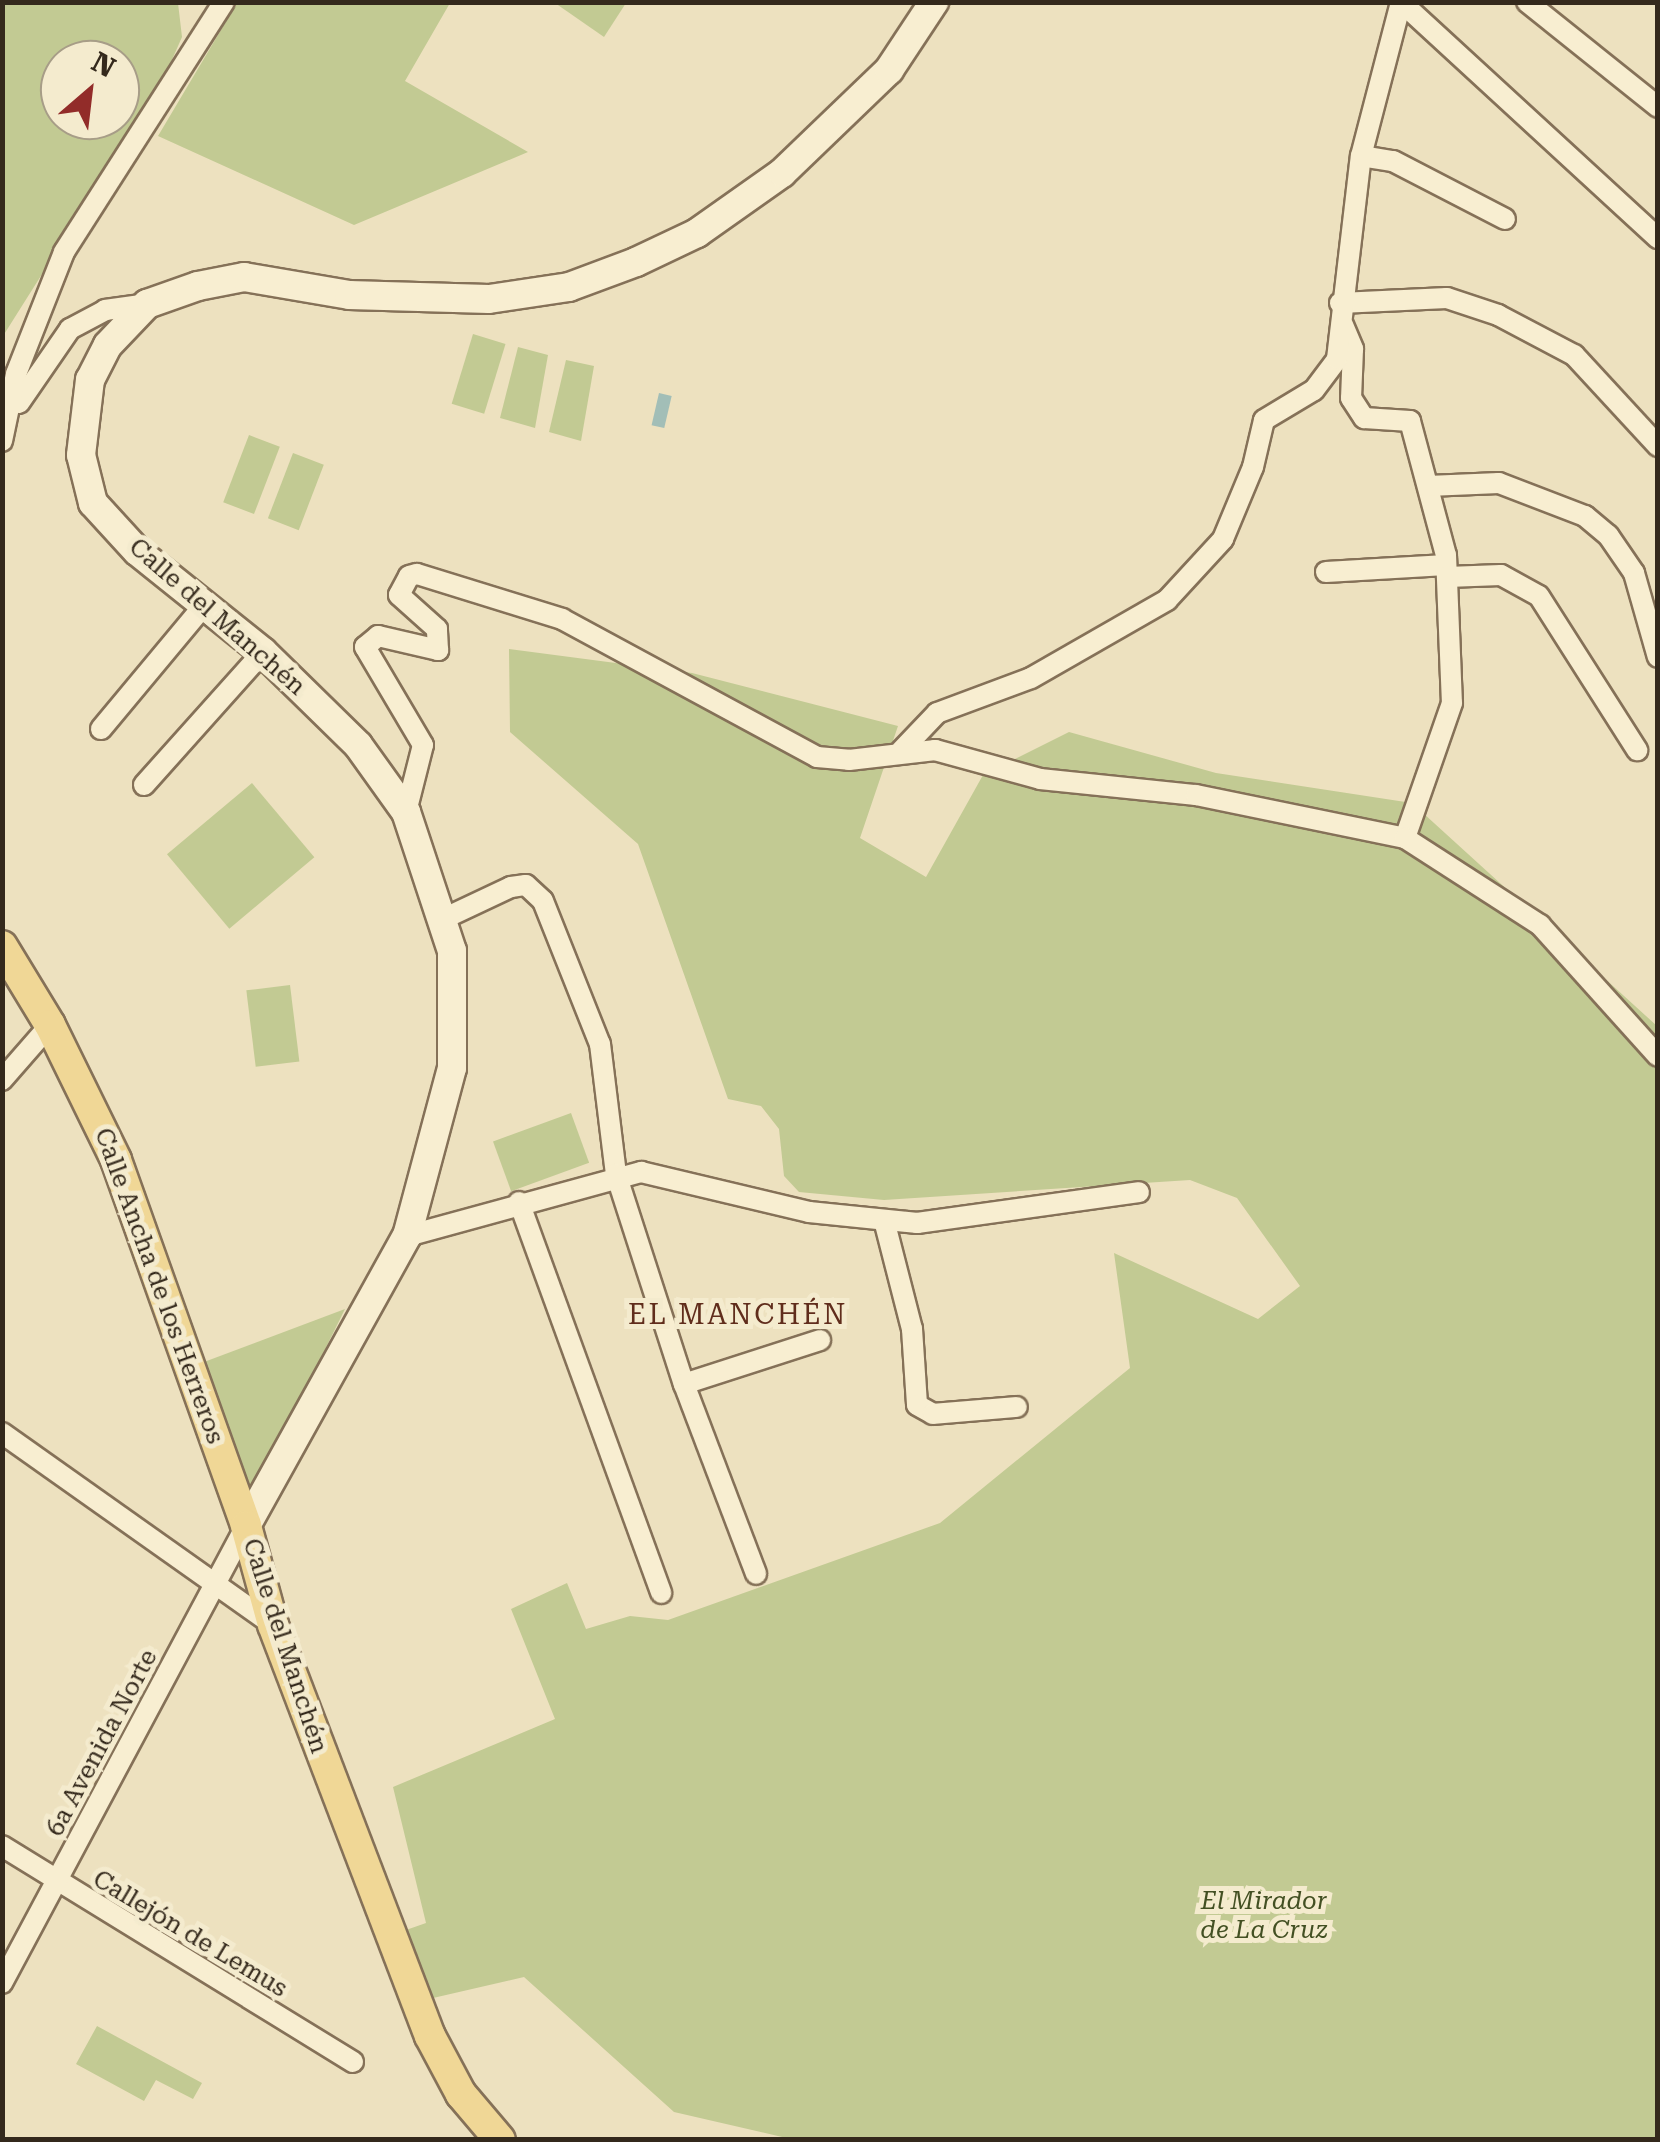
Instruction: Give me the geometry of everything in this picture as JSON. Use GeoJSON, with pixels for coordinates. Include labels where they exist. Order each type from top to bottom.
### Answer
{"type":"FeatureCollection","features":[{"type":"Feature","properties":{"kind":"main road","name":"Calle Ancha de los Herreros"},"geometry":{"type":"LineString","coordinates":[[2,946],[50,1024],[116,1160],[246,1526]]}},
{"type":"Feature","properties":{"kind":"main road","name":"Calle del Manchén"},"geometry":{"type":"LineString","coordinates":[[246,1526],[274,1625],[369,1890],[430,2036],[461,2094],[500,2140]]}},
{"type":"Feature","properties":{"kind":"street"},"geometry":{"type":"LineString","coordinates":[[2,441],[16,374],[64,252],[224,2]]}},
{"type":"Feature","properties":{"kind":"street"},"geometry":{"type":"LineString","coordinates":[[2,441],[28,383],[70,330],[105,310],[147,304],[244,277],[349,295],[490,299],[569,287],[636,262],[696,233],[782,173],[888,70],[934,2]]}},
{"type":"Feature","properties":{"kind":"street"},"geometry":{"type":"LineString","coordinates":[[902,751],[937,713],[1031,678],[1167,600],[1198,572],[1239,506],[1264,420],[1329,377],[1362,156],[1401,2],[1658,238]]}},
{"type":"Feature","properties":{"kind":"street"},"geometry":{"type":"LineString","coordinates":[[1527,2],[1658,107]]}},
{"type":"Feature","properties":{"kind":"street"},"geometry":{"type":"LineString","coordinates":[[1362,156],[1393,162],[1505,219]]}},
{"type":"Feature","properties":{"kind":"street"},"geometry":{"type":"LineString","coordinates":[[1341,313],[1447,298],[1498,316],[1574,355],[1658,446]]}},
{"type":"Feature","properties":{"kind":"street","name":"Calle del Manchén"},"geometry":{"type":"LineString","coordinates":[[147,304],[108,346],[90,380],[81,455],[93,502],[137,551],[263,652],[358,745],[406,812],[444,919],[454,980],[452,1068],[407,1236],[246,1526]]}},
{"type":"Feature","properties":{"kind":"street"},"geometry":{"type":"LineString","coordinates":[[1341,313],[1352,349],[1356,410],[1364,418],[1410,421],[1447,571],[1452,703],[1405,838]]}},
{"type":"Feature","properties":{"kind":"street"},"geometry":{"type":"LineString","coordinates":[[1428,486],[1499,483],[1585,516],[1608,535],[1653,602],[1658,657]]}},
{"type":"Feature","properties":{"kind":"street"},"geometry":{"type":"LineString","coordinates":[[1326,572],[1447,571],[1501,575],[1539,596],[1637,750]]}},
{"type":"Feature","properties":{"kind":"street"},"geometry":{"type":"LineString","coordinates":[[406,812],[424,745],[365,647],[378,636],[438,650],[437,629],[399,596],[409,576],[417,574],[562,620],[817,756],[850,760],[935,750],[1040,779],[1196,796],[1405,838],[1540,925],[1658,1056]]}},
{"type":"Feature","properties":{"kind":"street"},"geometry":{"type":"LineString","coordinates":[[101,729],[206,604]]}},
{"type":"Feature","properties":{"kind":"street"},"geometry":{"type":"LineString","coordinates":[[144,785],[263,652]]}},
{"type":"Feature","properties":{"kind":"street"},"geometry":{"type":"LineString","coordinates":[[444,919],[511,887],[537,891],[600,1044],[616,1174],[684,1384],[756,1574]]}},
{"type":"Feature","properties":{"kind":"street"},"geometry":{"type":"LineString","coordinates":[[2,1080],[50,1024]]}},
{"type":"Feature","properties":{"kind":"street"},"geometry":{"type":"LineString","coordinates":[[407,1236],[616,1174],[640,1172],[809,1212],[917,1224],[1138,1192]]}},
{"type":"Feature","properties":{"kind":"street"},"geometry":{"type":"LineString","coordinates":[[519,1202],[661,1593]]}},
{"type":"Feature","properties":{"kind":"street"},"geometry":{"type":"LineString","coordinates":[[884,1220],[912,1330],[917,1405],[933,1414],[1017,1407]]}},
{"type":"Feature","properties":{"kind":"street"},"geometry":{"type":"LineString","coordinates":[[684,1384],[820,1340]]}},
{"type":"Feature","properties":{"kind":"street"},"geometry":{"type":"LineString","coordinates":[[2,1433],[274,1625]]}},
{"type":"Feature","properties":{"kind":"street","name":"6a Avenida Norte"},"geometry":{"type":"LineString","coordinates":[[2,1983],[246,1526]]}},
{"type":"Feature","properties":{"kind":"street","name":"Callejón de Lemus"},"geometry":{"type":"LineString","coordinates":[[2,1846],[352,2062]]}},
{"type":"Feature","properties":{"kind":"green space"},"geometry":{"type":"Polygon","coordinates":[[[2,3],[178,3],[182,37],[160,87],[140,119],[140,40],[40,40],[40,140],[127,140],[3,336],[2,3]]]}},
{"type":"Feature","properties":{"kind":"green space"},"geometry":{"type":"Polygon","coordinates":[[[237,3],[450,3],[405,81],[528,152],[354,225],[158,136],[237,3]]]}},
{"type":"Feature","properties":{"kind":"green space"},"geometry":{"type":"Polygon","coordinates":[[[555,3],[626,3],[604,37],[555,3]]]}},
{"type":"Feature","properties":{"kind":"green space"},"geometry":{"type":"Polygon","coordinates":[[[473,334],[506,344],[484,414],[452,404],[473,334]]]}},
{"type":"Feature","properties":{"kind":"green space"},"geometry":{"type":"Polygon","coordinates":[[[518,347],[548,355],[535,428],[500,418],[518,347]]]}},
{"type":"Feature","properties":{"kind":"green space"},"geometry":{"type":"Polygon","coordinates":[[[566,360],[594,366],[581,441],[549,432],[566,360]]]}},
{"type":"Feature","properties":{"kind":"green space"},"geometry":{"type":"Polygon","coordinates":[[[249,435],[280,447],[254,514],[223,502],[249,435]]]}},
{"type":"Feature","properties":{"kind":"green space"},"geometry":{"type":"Polygon","coordinates":[[[293,453],[324,465],[299,530],[268,518],[293,453]]]}},
{"type":"Feature","properties":{"kind":"green space","name":"El Mirador de La Cruz"},"geometry":{"type":"Polygon","coordinates":[[[509,649],[692,673],[898,726],[860,838],[926,877],[983,775],[1069,732],[1216,773],[1412,803],[1657,1026],[1657,2139],[795,2140],[674,2112],[524,1977],[433,1998],[406,1930],[426,1923],[393,1787],[555,1719],[511,1609],[567,1583],[586,1629],[630,1616],[668,1620],[940,1523],[1130,1368],[1114,1253],[1258,1319],[1300,1286],[1237,1198],[1190,1180],[884,1200],[799,1192],[784,1176],[779,1129],[761,1106],[728,1099],[638,844],[510,732],[509,649]]]}},
{"type":"Feature","properties":{"kind":"green space"},"geometry":{"type":"Polygon","coordinates":[[[252,783],[314,857],[229,929],[167,854],[252,783]]]}},
{"type":"Feature","properties":{"kind":"green space"},"geometry":{"type":"Polygon","coordinates":[[[290,985],[299,1061],[256,1067],[246,990],[290,985]]]}},
{"type":"Feature","properties":{"kind":"green space"},"geometry":{"type":"Polygon","coordinates":[[[571,1113],[589,1163],[511,1191],[493,1141],[571,1113]]]}},
{"type":"Feature","properties":{"kind":"green space"},"geometry":{"type":"Polygon","coordinates":[[[345,1309],[246,1509],[204,1362],[345,1309]]]}},
{"type":"Feature","properties":{"kind":"green space"},"geometry":{"type":"Polygon","coordinates":[[[97,2026],[202,2083],[193,2099],[156,2080],[144,2101],[76,2064],[97,2026]]]}},
{"type":"Feature","properties":{"kind":"water"},"geometry":{"type":"Polygon","coordinates":[[[659,393],[672,396],[664,428],[652,425],[659,393]]]}},
{"type":"Feature","properties":{"kind":"district","name":"EL MANCHÉN"},"geometry":{"type":"Point","coordinates":[738,1315]}}]}
